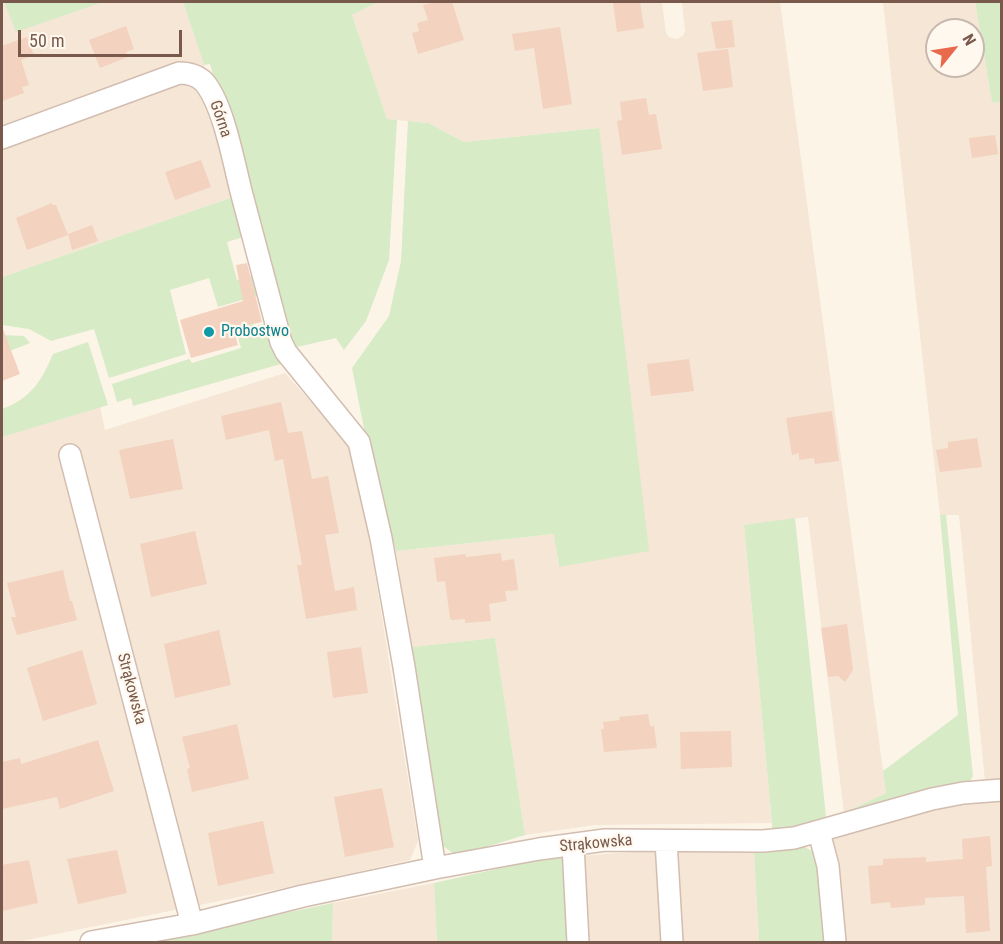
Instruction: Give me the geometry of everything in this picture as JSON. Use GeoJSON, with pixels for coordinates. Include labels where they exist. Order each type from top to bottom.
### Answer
{"type":"FeatureCollection","features":[{"type":"Feature","properties":{"kind":"street","name":"Górna"},"geometry":{"type":"LineString","coordinates":[[2,138],[174,75],[186,73],[199,78],[208,89],[218,109],[281,342],[286,352],[359,442],[381,538],[402,655],[435,867]]}},
{"type":"Feature","properties":{"kind":"street","name":"Strąkowska"},"geometry":{"type":"LineString","coordinates":[[70,455],[192,924]]}},
{"type":"Feature","properties":{"kind":"street","name":"Strąkowska"},"geometry":{"type":"LineString","coordinates":[[91,942],[192,924],[435,867],[605,840],[763,841],[794,838],[932,799],[963,793],[1002,790]]}},
{"type":"Feature","properties":{"kind":"street"},"geometry":{"type":"LineString","coordinates":[[819,832],[828,867],[835,942]]}},
{"type":"Feature","properties":{"kind":"street"},"geometry":{"type":"LineString","coordinates":[[666,841],[672,942]]}},
{"type":"Feature","properties":{"kind":"street"},"geometry":{"type":"LineString","coordinates":[[573,845],[578,942]]}},
{"type":"Feature","properties":{"kind":"shaded area"},"geometry":{"type":"Polygon","coordinates":[[[2,2],[4,2],[16,31],[103,2],[183,2],[204,65],[236,196],[2,277],[2,2]]]}},
{"type":"Feature","properties":{"kind":"shaded area"},"geometry":{"type":"Polygon","coordinates":[[[378,2],[662,2],[666,33],[669,37],[676,39],[683,36],[685,31],[682,2],[780,2],[886,793],[844,813],[808,517],[744,525],[772,823],[595,825],[525,835],[495,638],[412,647],[396,551],[555,534],[558,566],[598,128],[464,142],[428,123],[387,119],[352,15],[378,2]]]}},
{"type":"Feature","properties":{"kind":"shaded area"},"geometry":{"type":"Polygon","coordinates":[[[883,2],[975,2],[978,18],[925,18],[925,78],[985,78],[985,61],[992,102],[1001,103],[1001,779],[985,781],[959,515],[940,515],[883,2]]]}},
{"type":"Feature","properties":{"kind":"shaded area"},"geometry":{"type":"Polygon","coordinates":[[[285,373],[351,447],[364,506],[418,841],[410,860],[17,942],[2,942],[2,437],[100,407],[105,430],[285,373]]]}},
{"type":"Feature","properties":{"kind":"shaded area"},"geometry":{"type":"Polygon","coordinates":[[[1001,797],[1001,942],[842,942],[831,840],[911,815],[1001,797]]]}},
{"type":"Feature","properties":{"kind":"shaded area"},"geometry":{"type":"Polygon","coordinates":[[[655,850],[754,852],[759,942],[587,942],[582,856],[655,850]]]}},
{"type":"Feature","properties":{"kind":"shaded area"},"geometry":{"type":"Polygon","coordinates":[[[434,883],[437,942],[332,942],[333,903],[434,883]]]}},
{"type":"Feature","properties":{"kind":"green space"},"geometry":{"type":"Polygon","coordinates":[[[4,2],[103,2],[16,32],[4,2]]]}},
{"type":"Feature","properties":{"kind":"green space"},"geometry":{"type":"Polygon","coordinates":[[[183,2],[378,2],[352,15],[387,119],[397,120],[389,260],[366,321],[344,350],[336,338],[293,348],[210,64],[204,65],[183,2]]]}},
{"type":"Feature","properties":{"kind":"green space"},"geometry":{"type":"Polygon","coordinates":[[[975,2],[1001,2],[1001,103],[992,102],[985,61],[985,18],[978,18],[975,2]]]}},
{"type":"Feature","properties":{"kind":"green space"},"geometry":{"type":"Polygon","coordinates":[[[408,121],[428,123],[464,142],[599,128],[649,551],[559,567],[554,534],[396,551],[366,439],[352,368],[389,316],[401,261],[408,121]]]}},
{"type":"Feature","properties":{"kind":"green space"},"geometry":{"type":"Polygon","coordinates":[[[236,196],[247,236],[227,242],[237,280],[258,275],[263,294],[218,307],[209,278],[170,290],[186,354],[109,378],[94,329],[51,341],[29,329],[2,325],[2,277],[236,196]]]}},
{"type":"Feature","properties":{"kind":"green space"},"geometry":{"type":"Polygon","coordinates":[[[247,303],[254,326],[270,323],[281,364],[133,406],[131,398],[117,402],[112,384],[189,359],[192,363],[241,348],[230,309],[247,303]]]}},
{"type":"Feature","properties":{"kind":"green space"},"geometry":{"type":"Polygon","coordinates":[[[2,335],[24,336],[30,343],[2,354],[2,335]]]}},
{"type":"Feature","properties":{"kind":"green space"},"geometry":{"type":"Polygon","coordinates":[[[88,342],[108,405],[2,437],[2,409],[21,400],[34,388],[53,354],[88,342]]]}},
{"type":"Feature","properties":{"kind":"green space"},"geometry":{"type":"Polygon","coordinates":[[[940,515],[946,515],[973,776],[967,786],[855,815],[844,813],[886,793],[883,771],[958,715],[940,515]]]}},
{"type":"Feature","properties":{"kind":"green space"},"geometry":{"type":"Polygon","coordinates":[[[795,518],[826,817],[815,824],[772,832],[744,525],[795,518]]]}},
{"type":"Feature","properties":{"kind":"green space"},"geometry":{"type":"Polygon","coordinates":[[[495,638],[525,835],[457,856],[443,846],[412,647],[495,638]]]}},
{"type":"Feature","properties":{"kind":"green space"},"geometry":{"type":"Polygon","coordinates":[[[802,845],[815,853],[822,869],[827,942],[759,942],[754,852],[802,845]]]}},
{"type":"Feature","properties":{"kind":"green space"},"geometry":{"type":"Polygon","coordinates":[[[559,855],[566,861],[570,942],[437,942],[434,883],[559,855]]]}},
{"type":"Feature","properties":{"kind":"green space"},"geometry":{"type":"Polygon","coordinates":[[[333,903],[332,942],[146,942],[333,903]]]}},
{"type":"Feature","properties":{"kind":"building"},"geometry":{"type":"Polygon","coordinates":[[[452,2],[464,40],[418,54],[412,33],[419,31],[417,23],[428,20],[423,5],[452,2]]]}},
{"type":"Feature","properties":{"kind":"building"},"geometry":{"type":"Polygon","coordinates":[[[613,2],[640,2],[644,28],[617,32],[613,2]]]}},
{"type":"Feature","properties":{"kind":"building"},"geometry":{"type":"Polygon","coordinates":[[[732,20],[735,47],[716,49],[711,22],[732,20]]]}},
{"type":"Feature","properties":{"kind":"building"},"geometry":{"type":"Polygon","coordinates":[[[126,26],[134,49],[126,52],[128,57],[100,68],[89,40],[126,26]]]}},
{"type":"Feature","properties":{"kind":"building"},"geometry":{"type":"Polygon","coordinates":[[[560,27],[572,104],[543,109],[534,48],[515,51],[512,34],[560,27]]]}},
{"type":"Feature","properties":{"kind":"building"},"geometry":{"type":"Polygon","coordinates":[[[27,37],[34,55],[21,60],[29,85],[22,87],[24,93],[2,101],[2,46],[27,37]]]}},
{"type":"Feature","properties":{"kind":"building"},"geometry":{"type":"Polygon","coordinates":[[[728,49],[733,87],[703,91],[697,53],[728,49]]]}},
{"type":"Feature","properties":{"kind":"building"},"geometry":{"type":"Polygon","coordinates":[[[646,98],[649,115],[656,114],[662,149],[622,155],[617,121],[622,120],[620,102],[646,98]]]}},
{"type":"Feature","properties":{"kind":"building"},"geometry":{"type":"Polygon","coordinates":[[[995,135],[998,154],[972,158],[969,138],[995,135]]]}},
{"type":"Feature","properties":{"kind":"building"},"geometry":{"type":"Polygon","coordinates":[[[201,160],[211,187],[175,200],[165,172],[201,160]]]}},
{"type":"Feature","properties":{"kind":"building"},"geometry":{"type":"Polygon","coordinates":[[[52,203],[56,205],[68,235],[27,250],[16,218],[52,203]]]}},
{"type":"Feature","properties":{"kind":"building"},"geometry":{"type":"Polygon","coordinates":[[[92,225],[98,241],[72,250],[68,234],[92,225]]]}},
{"type":"Feature","properties":{"kind":"building","name":"Probostwo"},"geometry":{"type":"Polygon","coordinates":[[[247,263],[262,322],[233,328],[238,345],[191,358],[180,320],[243,301],[236,265],[247,263]]]}},
{"type":"Feature","properties":{"kind":"building"},"geometry":{"type":"Polygon","coordinates":[[[2,329],[20,374],[2,381],[2,329]]]}},
{"type":"Feature","properties":{"kind":"building"},"geometry":{"type":"Polygon","coordinates":[[[689,359],[694,391],[651,396],[647,364],[689,359]]]}},
{"type":"Feature","properties":{"kind":"building"},"geometry":{"type":"Polygon","coordinates":[[[281,402],[288,433],[302,431],[312,479],[328,476],[339,533],[325,535],[335,591],[354,587],[357,610],[306,619],[297,565],[302,565],[283,459],[275,461],[269,430],[226,440],[221,416],[281,402]]]}},
{"type":"Feature","properties":{"kind":"building"},"geometry":{"type":"Polygon","coordinates":[[[832,411],[839,461],[815,464],[814,458],[799,460],[799,453],[792,455],[786,418],[832,411]]]}},
{"type":"Feature","properties":{"kind":"building"},"geometry":{"type":"Polygon","coordinates":[[[977,438],[982,467],[940,472],[936,450],[948,448],[948,442],[977,438]]]}},
{"type":"Feature","properties":{"kind":"building"},"geometry":{"type":"Polygon","coordinates":[[[173,439],[183,489],[130,499],[119,450],[173,439]]]}},
{"type":"Feature","properties":{"kind":"building"},"geometry":{"type":"Polygon","coordinates":[[[195,531],[207,584],[151,597],[140,544],[195,531]]]}},
{"type":"Feature","properties":{"kind":"building"},"geometry":{"type":"Polygon","coordinates":[[[501,553],[502,561],[514,559],[518,590],[505,591],[507,601],[489,604],[491,621],[465,623],[465,619],[452,620],[445,581],[437,582],[434,558],[501,553]]]}},
{"type":"Feature","properties":{"kind":"building"},"geometry":{"type":"Polygon","coordinates":[[[63,570],[77,620],[17,635],[11,617],[16,617],[7,583],[63,570]]]}},
{"type":"Feature","properties":{"kind":"building"},"geometry":{"type":"Polygon","coordinates":[[[847,624],[853,670],[845,682],[838,676],[828,677],[821,628],[847,624]]]}},
{"type":"Feature","properties":{"kind":"building"},"geometry":{"type":"Polygon","coordinates":[[[219,630],[231,685],[175,698],[164,644],[219,630]]]}},
{"type":"Feature","properties":{"kind":"building"},"geometry":{"type":"Polygon","coordinates":[[[361,647],[368,693],[333,698],[327,652],[361,647]]]}},
{"type":"Feature","properties":{"kind":"building"},"geometry":{"type":"Polygon","coordinates":[[[82,650],[97,704],[43,721],[27,668],[82,650]]]}},
{"type":"Feature","properties":{"kind":"building"},"geometry":{"type":"Polygon","coordinates":[[[648,714],[650,726],[654,726],[657,748],[604,752],[601,729],[604,729],[603,722],[620,720],[619,717],[648,714]]]}},
{"type":"Feature","properties":{"kind":"building"},"geometry":{"type":"Polygon","coordinates":[[[237,724],[249,779],[192,792],[187,769],[190,768],[182,737],[237,724]]]}},
{"type":"Feature","properties":{"kind":"building"},"geometry":{"type":"Polygon","coordinates":[[[731,731],[732,767],[681,769],[680,732],[731,731]]]}},
{"type":"Feature","properties":{"kind":"building"},"geometry":{"type":"Polygon","coordinates":[[[98,740],[114,791],[60,809],[57,797],[2,809],[2,762],[20,758],[21,764],[98,740]]]}},
{"type":"Feature","properties":{"kind":"building"},"geometry":{"type":"Polygon","coordinates":[[[382,788],[394,847],[345,857],[334,797],[382,788]]]}},
{"type":"Feature","properties":{"kind":"building"},"geometry":{"type":"Polygon","coordinates":[[[263,821],[274,873],[218,886],[208,833],[263,821]]]}},
{"type":"Feature","properties":{"kind":"building"},"geometry":{"type":"Polygon","coordinates":[[[990,836],[992,866],[986,867],[990,931],[966,933],[964,896],[925,898],[925,905],[891,908],[890,902],[871,904],[868,866],[883,865],[883,859],[926,857],[926,862],[963,859],[962,839],[990,836]]]}},
{"type":"Feature","properties":{"kind":"building"},"geometry":{"type":"Polygon","coordinates":[[[117,850],[127,893],[78,904],[67,859],[117,850]]]}},
{"type":"Feature","properties":{"kind":"building"},"geometry":{"type":"Polygon","coordinates":[[[29,860],[38,903],[2,911],[2,865],[29,860]]]}},
{"type":"Feature","properties":{"kind":"place","name":"Probostwo"},"geometry":{"type":"Point","coordinates":[209,332]}}]}
